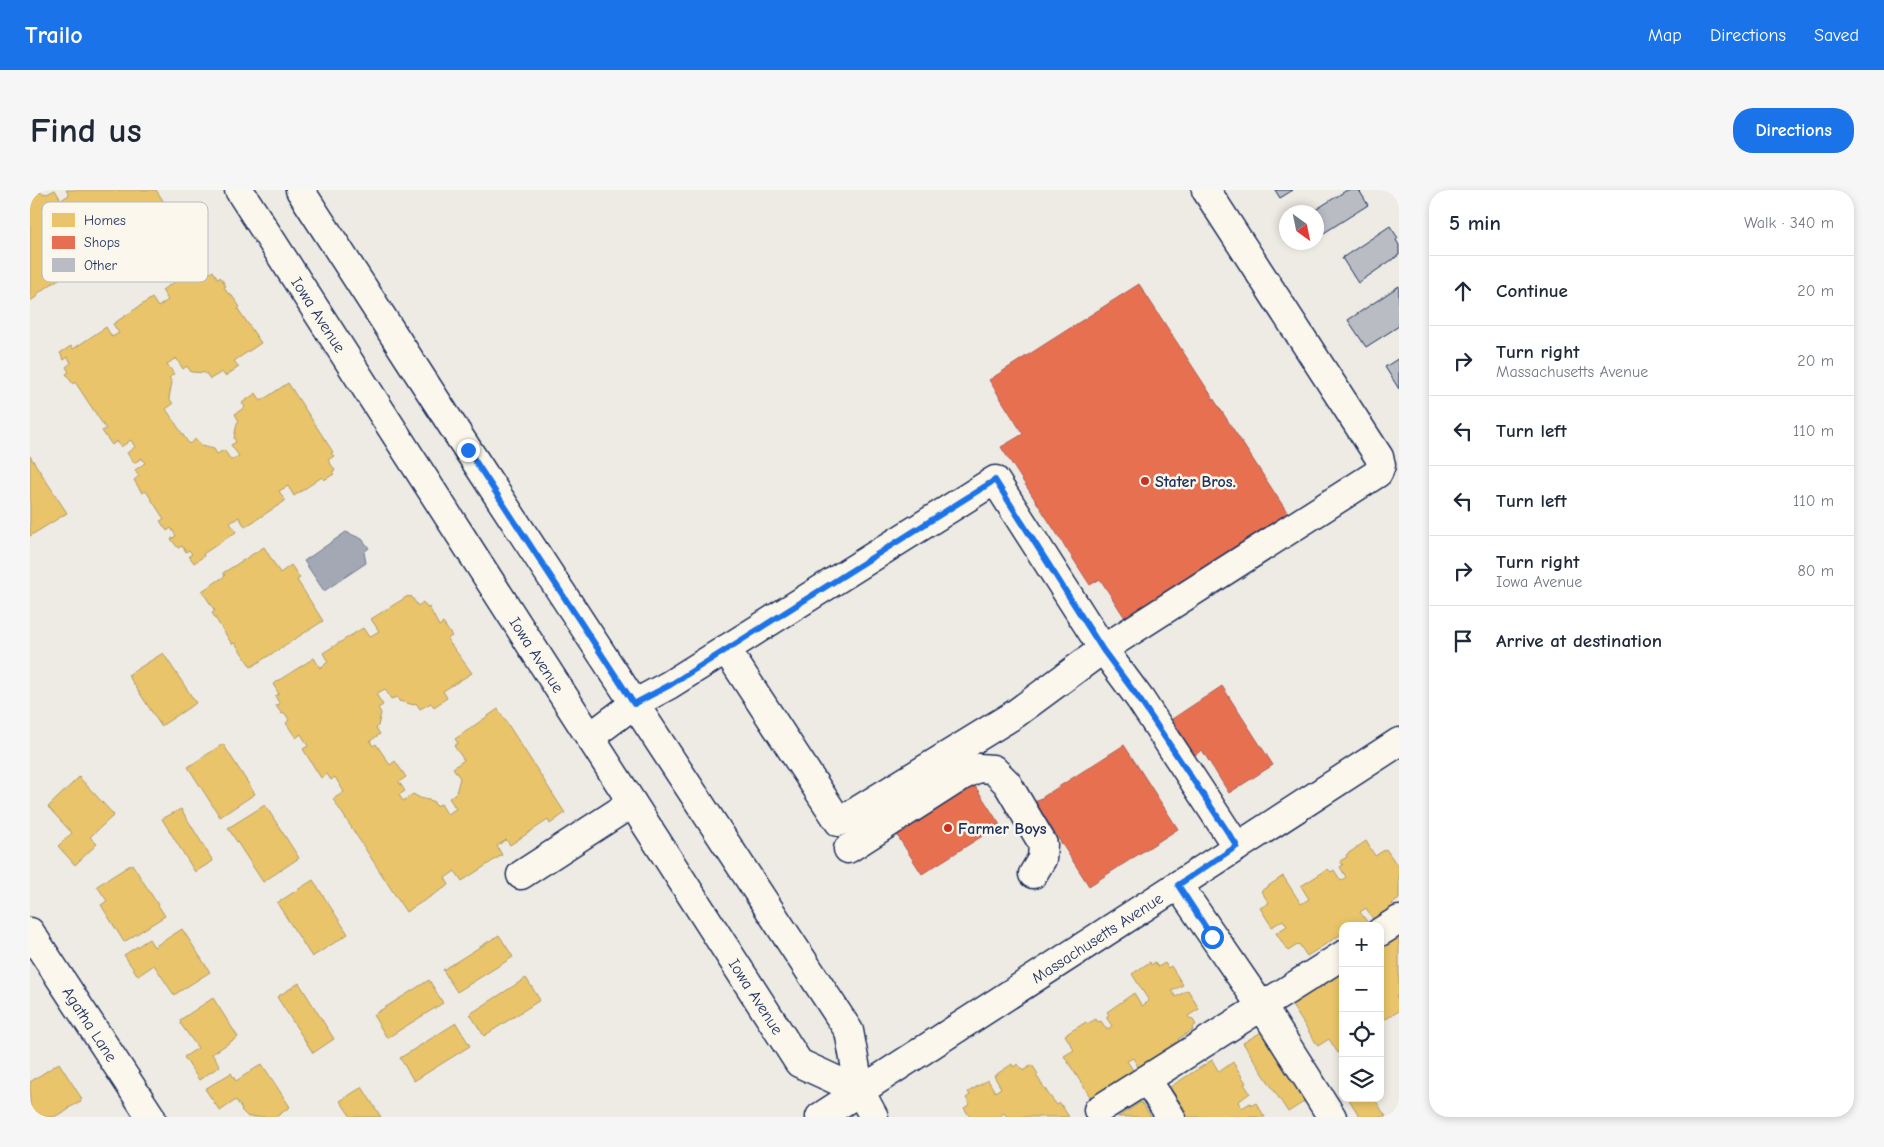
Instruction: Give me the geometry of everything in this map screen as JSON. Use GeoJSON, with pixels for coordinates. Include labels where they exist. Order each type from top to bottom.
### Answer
{"type":"FeatureCollection","features":[{"type":"Feature","properties":{"kind":"main road","name":"Iowa Avenue"},"geometry":{"type":"LineString","coordinates":[[239,190],[799,1063],[860,1091]]}},
{"type":"Feature","properties":{"kind":"main road"},"geometry":{"type":"LineString","coordinates":[[300,190],[848,1031],[860,1091],[874,1117]]}},
{"type":"Feature","properties":{"kind":"main road"},"geometry":{"type":"LineString","coordinates":[[726,649],[839,822],[1015,714],[1103,650],[1378,473],[1379,458],[1206,190]]}},
{"type":"Feature","properties":{"kind":"main road"},"geometry":{"type":"LineString","coordinates":[[590,737],[634,704],[670,685],[995,480],[1103,650],[1140,700],[1237,846]]}},
{"type":"Feature","properties":{"kind":"main road","name":"Massachusetts Avenue"},"geometry":{"type":"LineString","coordinates":[[820,1117],[1399,742]]}},
{"type":"Feature","properties":{"kind":"main road"},"geometry":{"type":"LineString","coordinates":[[848,849],[962,776],[978,768],[993,769],[1007,783],[1043,844],[1042,859],[1033,874]]}},
{"type":"Feature","properties":{"kind":"main road"},"geometry":{"type":"LineString","coordinates":[[522,876],[632,803]]}},
{"type":"Feature","properties":{"kind":"main road"},"geometry":{"type":"LineString","coordinates":[[1178,885],[1261,1007],[1332,1117]]}},
{"type":"Feature","properties":{"kind":"main road"},"geometry":{"type":"LineString","coordinates":[[1384,929],[1399,920]]}},
{"type":"Feature","properties":{"kind":"main road","name":"Agatha Lane"},"geometry":{"type":"LineString","coordinates":[[30,932],[151,1117]]}},
{"type":"Feature","properties":{"kind":"main road"},"geometry":{"type":"LineString","coordinates":[[1098,1110],[1339,958]]}},
{"type":"Feature","properties":{"kind":"main road"},"geometry":{"type":"LineString","coordinates":[[1147,1080],[1171,1117]]}},
{"type":"Feature","properties":{"kind":"shaded area"},"geometry":{"type":"Polygon","coordinates":[[[346,532],[362,539],[369,548],[364,552],[366,563],[324,591],[304,561],[346,532]]]}},
{"type":"Feature","properties":{"kind":"building: Homes"},"geometry":{"type":"Polygon","coordinates":[[[30,190],[47,194],[55,190],[61,200],[69,195],[66,190],[156,190],[164,202],[42,202],[42,282],[54,282],[30,301],[30,190]]]}},
{"type":"Feature","properties":{"kind":"building: Homes"},"geometry":{"type":"Polygon","coordinates":[[[213,271],[218,279],[220,277],[226,286],[224,287],[228,294],[230,293],[240,307],[238,309],[261,343],[234,361],[239,367],[225,376],[222,372],[210,379],[206,373],[191,372],[187,366],[183,369],[176,358],[167,364],[174,374],[169,378],[172,382],[169,398],[173,404],[166,409],[189,444],[196,439],[201,446],[214,449],[217,454],[224,450],[231,460],[239,456],[231,445],[236,442],[234,438],[239,421],[235,414],[245,407],[242,403],[256,393],[261,401],[288,383],[334,456],[328,460],[335,470],[332,472],[334,474],[324,480],[322,477],[294,496],[288,486],[279,491],[285,501],[245,527],[239,517],[230,523],[236,532],[203,554],[204,556],[194,563],[189,556],[192,554],[189,550],[186,552],[182,546],[178,548],[171,539],[176,536],[171,528],[167,531],[160,521],[164,519],[146,491],[142,493],[134,480],[139,476],[135,470],[145,463],[142,458],[134,463],[127,453],[135,447],[131,440],[121,447],[117,441],[112,445],[102,431],[106,429],[75,382],[73,384],[66,374],[69,372],[66,367],[71,363],[68,357],[64,360],[60,353],[71,346],[73,349],[106,327],[112,337],[119,333],[113,324],[152,298],[158,307],[168,300],[162,290],[174,282],[208,282],[208,274],[213,271]]]}},
{"type":"Feature","properties":{"kind":"building: Homes"},"geometry":{"type":"Polygon","coordinates":[[[30,456],[67,513],[30,536],[30,456]]]}},
{"type":"Feature","properties":{"kind":"building: Homes"},"geometry":{"type":"Polygon","coordinates":[[[264,547],[280,573],[291,565],[300,578],[297,580],[323,621],[251,667],[235,643],[232,644],[212,613],[215,611],[202,591],[225,576],[223,573],[264,547]]]}},
{"type":"Feature","properties":{"kind":"building: Homes"},"geometry":{"type":"Polygon","coordinates":[[[411,596],[418,606],[423,602],[427,608],[429,607],[439,626],[443,623],[452,636],[447,639],[472,673],[443,691],[447,698],[434,707],[431,703],[420,709],[416,703],[414,705],[399,701],[397,697],[391,699],[385,689],[376,694],[383,705],[378,708],[381,713],[376,728],[380,734],[370,741],[373,746],[376,744],[390,765],[395,761],[406,777],[399,782],[405,791],[399,795],[403,801],[413,794],[433,801],[436,806],[441,804],[447,814],[456,809],[449,798],[456,793],[460,778],[453,768],[464,760],[454,746],[458,743],[455,739],[498,709],[565,813],[550,824],[548,820],[510,845],[506,840],[497,846],[502,855],[462,881],[455,871],[445,878],[449,885],[406,912],[333,799],[344,792],[335,777],[331,780],[327,774],[321,778],[303,749],[308,746],[301,734],[296,738],[286,723],[289,720],[285,713],[282,714],[276,706],[280,704],[275,696],[279,694],[273,684],[314,658],[320,668],[328,662],[323,653],[363,628],[369,637],[379,631],[371,619],[411,596]]]}},
{"type":"Feature","properties":{"kind":"building: Homes"},"geometry":{"type":"Polygon","coordinates":[[[163,653],[196,703],[161,726],[128,675],[163,653]]]}},
{"type":"Feature","properties":{"kind":"building: Homes"},"geometry":{"type":"Polygon","coordinates":[[[223,744],[255,794],[220,817],[188,767],[223,744]]]}},
{"type":"Feature","properties":{"kind":"building: Homes"},"geometry":{"type":"Polygon","coordinates":[[[79,777],[114,815],[90,837],[97,844],[75,865],[58,846],[72,833],[48,807],[79,777]]]}},
{"type":"Feature","properties":{"kind":"building: Homes"},"geometry":{"type":"Polygon","coordinates":[[[265,805],[299,858],[263,882],[228,828],[265,805]]]}},
{"type":"Feature","properties":{"kind":"building: Homes"},"geometry":{"type":"Polygon","coordinates":[[[181,809],[213,861],[195,872],[162,819],[181,809]]]}},
{"type":"Feature","properties":{"kind":"building: Homes"},"geometry":{"type":"Polygon","coordinates":[[[1366,841],[1375,856],[1386,849],[1399,868],[1399,899],[1392,904],[1394,906],[1373,919],[1366,908],[1360,912],[1367,922],[1339,922],[1339,936],[1307,956],[1299,944],[1288,951],[1276,933],[1287,926],[1283,920],[1272,927],[1260,908],[1269,903],[1261,891],[1283,876],[1301,904],[1309,899],[1301,886],[1328,869],[1331,872],[1334,870],[1341,881],[1346,877],[1340,867],[1343,865],[1340,861],[1347,857],[1346,855],[1366,841]]]}},
{"type":"Feature","properties":{"kind":"building: Homes"},"geometry":{"type":"Polygon","coordinates":[[[132,864],[165,916],[124,942],[101,905],[107,901],[97,886],[132,864]]]}},
{"type":"Feature","properties":{"kind":"building: Homes"},"geometry":{"type":"Polygon","coordinates":[[[313,880],[348,934],[312,957],[277,903],[313,880]]]}},
{"type":"Feature","properties":{"kind":"building: Homes"},"geometry":{"type":"Polygon","coordinates":[[[182,929],[210,972],[174,995],[154,965],[138,976],[124,955],[149,939],[154,947],[182,929]]]}},
{"type":"Feature","properties":{"kind":"building: Homes"},"geometry":{"type":"Polygon","coordinates":[[[499,935],[513,957],[457,992],[443,970],[499,935]]]}},
{"type":"Feature","properties":{"kind":"building: Homes"},"geometry":{"type":"Polygon","coordinates":[[[1397,935],[1399,937],[1399,994],[1396,996],[1399,1001],[1399,1011],[1386,1019],[1384,1017],[1384,943],[1397,935]]]}},
{"type":"Feature","properties":{"kind":"building: Homes"},"geometry":{"type":"Polygon","coordinates":[[[1150,962],[1151,965],[1155,962],[1158,967],[1165,963],[1168,968],[1171,966],[1183,985],[1172,991],[1176,997],[1188,990],[1199,1009],[1188,1016],[1190,1019],[1192,1018],[1196,1025],[1192,1027],[1193,1030],[1178,1039],[1180,1041],[1140,1070],[1133,1058],[1127,1061],[1135,1073],[1091,1098],[1064,1056],[1074,1050],[1065,1035],[1086,1022],[1087,1024],[1096,1019],[1098,1022],[1101,1021],[1107,1030],[1112,1026],[1106,1017],[1109,1015],[1107,1012],[1134,993],[1142,1006],[1149,1001],[1132,974],[1150,962]]]}},
{"type":"Feature","properties":{"kind":"building: Homes"},"geometry":{"type":"Polygon","coordinates":[[[1339,974],[1338,1053],[1329,1039],[1318,1046],[1291,1004],[1331,975],[1333,978],[1339,974]]]}},
{"type":"Feature","properties":{"kind":"building: Homes"},"geometry":{"type":"Polygon","coordinates":[[[526,978],[540,1000],[484,1036],[470,1014],[526,978]]]}},
{"type":"Feature","properties":{"kind":"building: Homes"},"geometry":{"type":"Polygon","coordinates":[[[429,980],[443,1003],[387,1038],[373,1015],[429,980]]]}},
{"type":"Feature","properties":{"kind":"building: Homes"},"geometry":{"type":"Polygon","coordinates":[[[299,983],[334,1039],[313,1053],[277,997],[299,983]]]}},
{"type":"Feature","properties":{"kind":"building: Homes"},"geometry":{"type":"Polygon","coordinates":[[[213,998],[238,1037],[212,1054],[220,1066],[199,1080],[184,1057],[198,1048],[180,1023],[180,1020],[213,998]]]}},
{"type":"Feature","properties":{"kind":"building: Homes"},"geometry":{"type":"Polygon","coordinates":[[[456,1023],[470,1046],[414,1081],[400,1058],[456,1023]]]}},
{"type":"Feature","properties":{"kind":"building: Homes"},"geometry":{"type":"Polygon","coordinates":[[[1263,1031],[1307,1100],[1288,1112],[1243,1043],[1263,1031]]]}},
{"type":"Feature","properties":{"kind":"building: Homes"},"geometry":{"type":"Polygon","coordinates":[[[1212,1060],[1219,1072],[1233,1062],[1250,1093],[1238,1102],[1242,1108],[1250,1103],[1252,1105],[1256,1103],[1265,1117],[1186,1117],[1182,1110],[1184,1108],[1170,1087],[1212,1060]]]}},
{"type":"Feature","properties":{"kind":"building: Homes"},"geometry":{"type":"Polygon","coordinates":[[[59,1063],[82,1099],[80,1100],[81,1102],[54,1117],[33,1117],[30,1113],[30,1082],[59,1063]]]}},
{"type":"Feature","properties":{"kind":"building: Homes"},"geometry":{"type":"Polygon","coordinates":[[[262,1064],[290,1107],[276,1117],[248,1117],[241,1110],[236,1100],[220,1111],[205,1089],[231,1073],[236,1081],[262,1064]]]}},
{"type":"Feature","properties":{"kind":"building: Homes"},"geometry":{"type":"Polygon","coordinates":[[[1012,1064],[1013,1067],[1018,1064],[1023,1071],[1032,1065],[1049,1095],[1057,1105],[1060,1103],[1069,1117],[1007,1117],[1004,1113],[999,1117],[970,1117],[964,1108],[970,1104],[966,1098],[970,1095],[968,1092],[988,1080],[995,1092],[1001,1088],[994,1076],[1012,1064]]]}},
{"type":"Feature","properties":{"kind":"building: Homes"},"geometry":{"type":"Polygon","coordinates":[[[362,1087],[381,1117],[351,1117],[340,1101],[362,1087]]]}},
{"type":"Feature","properties":{"kind":"building: Homes"},"geometry":{"type":"Polygon","coordinates":[[[1141,1102],[1151,1117],[1118,1117],[1141,1102]]]}},
{"type":"Feature","properties":{"kind":"building: Homes"},"geometry":{"type":"Polygon","coordinates":[[[1351,1102],[1377,1102],[1386,1117],[1360,1117],[1351,1102]]]}},
{"type":"Feature","properties":{"kind":"building: Shops","name":"Stater Bros."},"geometry":{"type":"Polygon","coordinates":[[[1139,284],[1289,515],[1125,618],[1100,579],[1090,585],[1001,447],[1023,434],[989,380],[1139,284]]]}},
{"type":"Feature","properties":{"kind":"building: Shops"},"geometry":{"type":"Polygon","coordinates":[[[1222,686],[1273,765],[1229,793],[1202,750],[1195,755],[1172,719],[1222,686]]]}},
{"type":"Feature","properties":{"kind":"building: Shops"},"geometry":{"type":"Polygon","coordinates":[[[1124,745],[1178,829],[1089,886],[1035,802],[1124,745]]]}},
{"type":"Feature","properties":{"kind":"building: Shops","name":"Farmer Boys"},"geometry":{"type":"Polygon","coordinates":[[[973,783],[1000,825],[922,874],[895,832],[973,783]]]}},
{"type":"Feature","properties":{"kind":"building: Other"},"geometry":{"type":"Polygon","coordinates":[[[1275,190],[1293,190],[1280,198],[1275,190]]]}},
{"type":"Feature","properties":{"kind":"building: Other"},"geometry":{"type":"Polygon","coordinates":[[[1347,190],[1359,190],[1368,205],[1324,233],[1323,205],[1347,190]]]}},
{"type":"Feature","properties":{"kind":"building: Other"},"geometry":{"type":"Polygon","coordinates":[[[1390,226],[1398,238],[1396,240],[1399,245],[1399,255],[1358,283],[1342,258],[1390,226]]]}},
{"type":"Feature","properties":{"kind":"building: Other"},"geometry":{"type":"Polygon","coordinates":[[[1399,286],[1399,326],[1366,347],[1348,320],[1399,286]]]}},
{"type":"Feature","properties":{"kind":"building: Other"},"geometry":{"type":"Polygon","coordinates":[[[1399,358],[1399,389],[1385,367],[1399,358]]]}},
{"type":"Feature","properties":{"kind":"place","name":"Stater Bros."},"geometry":{"type":"Point","coordinates":[1145,481]}},
{"type":"Feature","properties":{"kind":"place","name":"Farmer Boys"},"geometry":{"type":"Point","coordinates":[948,828]}},
{"type":"Feature","properties":{"kind":"route"},"geometry":{"type":"LineString","coordinates":[[468,450],[634,704],[670,685],[995,480],[1103,650],[1140,700],[1237,846],[1178,885],[1212,937]]}}]}
